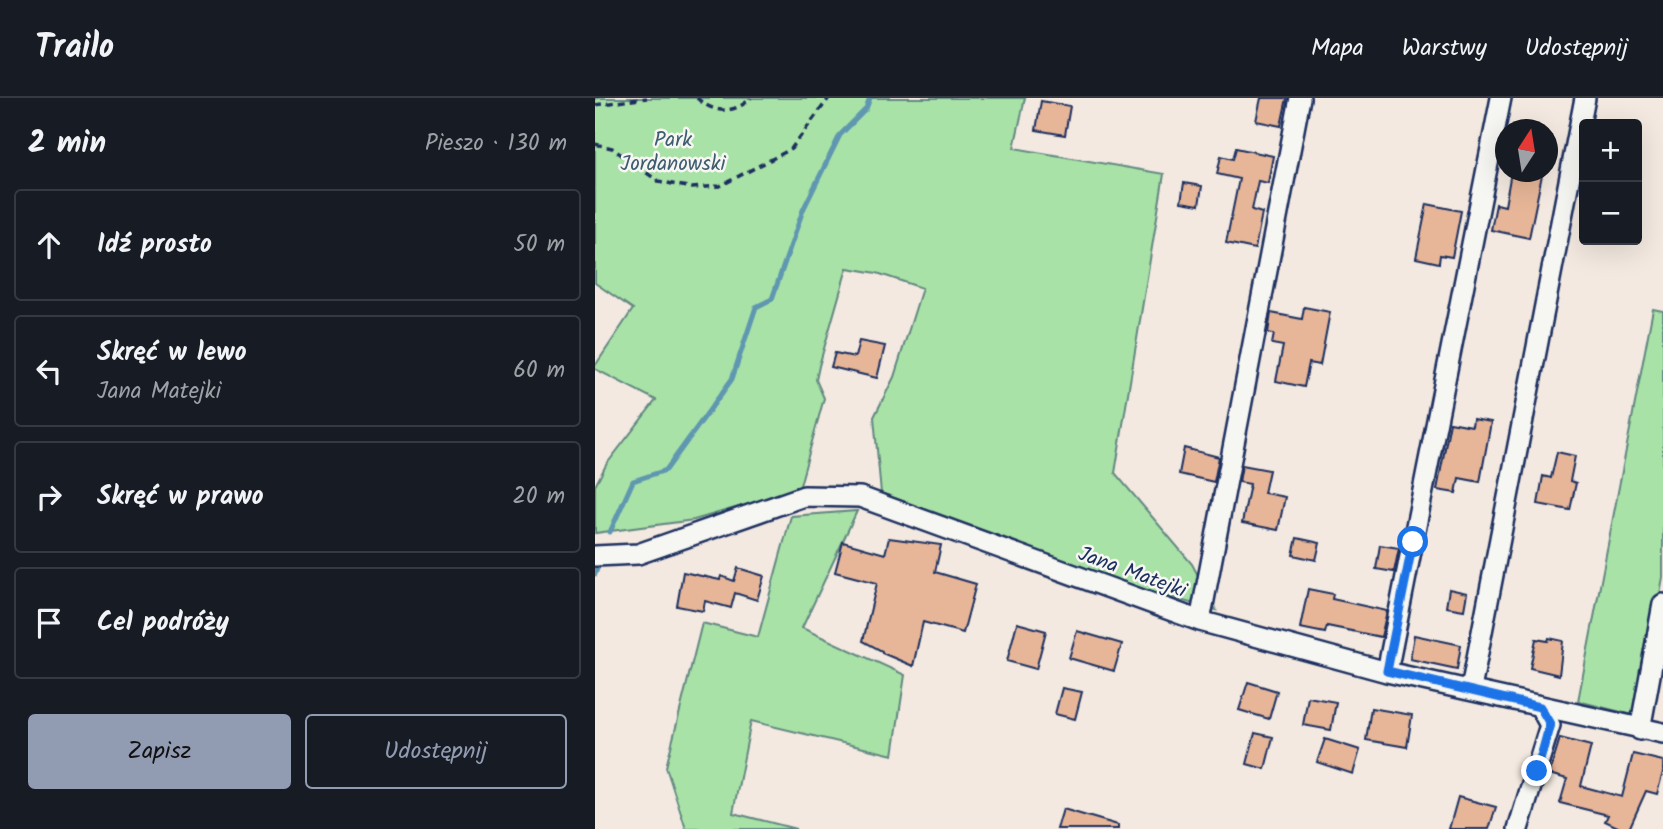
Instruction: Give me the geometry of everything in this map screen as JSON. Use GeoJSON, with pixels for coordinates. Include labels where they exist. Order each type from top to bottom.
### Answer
{"type":"FeatureCollection","features":[{"type":"Feature","properties":{"kind":"street"},"geometry":{"type":"LineString","coordinates":[[1200,621],[1300,98]]}},
{"type":"Feature","properties":{"kind":"street"},"geometry":{"type":"LineString","coordinates":[[1387,671],[1501,98]]}},
{"type":"Feature","properties":{"kind":"street"},"geometry":{"type":"LineString","coordinates":[[1471,690],[1585,98]]}},
{"type":"Feature","properties":{"kind":"street","name":"Jana Matejki"},"geometry":{"type":"LineString","coordinates":[[595,556],[638,554],[804,496],[860,497],[1200,621],[1387,671],[1640,730],[1663,733]]}},
{"type":"Feature","properties":{"kind":"street"},"geometry":{"type":"LineString","coordinates":[[1640,730],[1663,604]]}},
{"type":"Feature","properties":{"kind":"street"},"geometry":{"type":"LineString","coordinates":[[1518,829],[1550,724],[1540,707]]}},
{"type":"Feature","properties":{"kind":"path"},"geometry":{"type":"LineString","coordinates":[[595,105],[647,98]]}},
{"type":"Feature","properties":{"kind":"path"},"geometry":{"type":"LineString","coordinates":[[697,98],[704,105],[720,111],[738,108],[751,98]]}},
{"type":"Feature","properties":{"kind":"path"},"geometry":{"type":"LineString","coordinates":[[595,144],[612,148],[658,181],[692,188],[720,186],[791,149],[829,98]]}},
{"type":"Feature","properties":{"kind":"green space","name":"Park Jordanowski"},"geometry":{"type":"Polygon","coordinates":[[[595,98],[1025,98],[1014,148],[1164,174],[1115,473],[1192,564],[1216,610],[1118,583],[881,493],[874,417],[894,377],[922,288],[877,273],[847,268],[819,366],[816,380],[824,398],[799,489],[694,520],[595,533],[595,486],[606,465],[656,400],[595,369],[633,309],[595,283],[595,98]]]}},
{"type":"Feature","properties":{"kind":"green space"},"geometry":{"type":"Polygon","coordinates":[[[1653,309],[1663,311],[1663,577],[1639,713],[1629,714],[1578,701],[1653,309]]]}},
{"type":"Feature","properties":{"kind":"green space"},"geometry":{"type":"Polygon","coordinates":[[[857,511],[802,628],[905,675],[893,755],[751,721],[733,813],[796,829],[686,829],[666,767],[702,623],[758,637],[791,516],[857,511]]]}},
{"type":"Feature","properties":{"kind":"building"},"geometry":{"type":"Polygon","coordinates":[[[1261,98],[1287,98],[1281,126],[1256,121],[1261,98]]]}},
{"type":"Feature","properties":{"kind":"building"},"geometry":{"type":"Polygon","coordinates":[[[1041,101],[1070,106],[1065,135],[1036,130],[1041,101]]]}},
{"type":"Feature","properties":{"kind":"building"},"geometry":{"type":"Polygon","coordinates":[[[1236,148],[1273,156],[1268,183],[1258,181],[1252,210],[1262,213],[1255,249],[1226,243],[1239,179],[1217,174],[1221,156],[1233,159],[1236,148]]]}},
{"type":"Feature","properties":{"kind":"building"},"geometry":{"type":"Polygon","coordinates":[[[1509,182],[1541,182],[1529,238],[1491,230],[1496,204],[1505,206],[1509,182]]]}},
{"type":"Feature","properties":{"kind":"building"},"geometry":{"type":"Polygon","coordinates":[[[1184,183],[1202,186],[1199,205],[1181,202],[1184,183]]]}},
{"type":"Feature","properties":{"kind":"building"},"geometry":{"type":"Polygon","coordinates":[[[1427,204],[1461,211],[1452,257],[1440,255],[1439,263],[1416,258],[1427,204]]]}},
{"type":"Feature","properties":{"kind":"building"},"geometry":{"type":"Polygon","coordinates":[[[1304,307],[1330,312],[1320,365],[1309,363],[1304,387],[1276,381],[1283,346],[1272,344],[1274,334],[1268,333],[1271,313],[1302,319],[1304,307]]]}},
{"type":"Feature","properties":{"kind":"building"},"geometry":{"type":"Polygon","coordinates":[[[859,341],[885,346],[877,378],[831,367],[835,353],[855,357],[859,341]]]}},
{"type":"Feature","properties":{"kind":"building"},"geometry":{"type":"Polygon","coordinates":[[[1473,419],[1491,422],[1480,482],[1459,478],[1456,493],[1437,490],[1450,422],[1472,426],[1473,419]]]}},
{"type":"Feature","properties":{"kind":"building"},"geometry":{"type":"Polygon","coordinates":[[[1184,448],[1219,457],[1214,482],[1179,474],[1184,448]]]}},
{"type":"Feature","properties":{"kind":"building"},"geometry":{"type":"Polygon","coordinates":[[[1557,452],[1575,456],[1570,481],[1576,483],[1570,510],[1538,504],[1543,476],[1551,478],[1557,452]]]}},
{"type":"Feature","properties":{"kind":"building"},"geometry":{"type":"Polygon","coordinates":[[[1242,465],[1269,470],[1264,493],[1285,497],[1278,530],[1242,523],[1250,484],[1239,482],[1242,465]]]}},
{"type":"Feature","properties":{"kind":"building"},"geometry":{"type":"Polygon","coordinates":[[[889,538],[941,545],[935,572],[976,584],[963,633],[923,622],[913,666],[882,653],[863,641],[877,583],[835,572],[843,542],[885,554],[889,538]]]}},
{"type":"Feature","properties":{"kind":"building"},"geometry":{"type":"Polygon","coordinates":[[[1297,538],[1320,543],[1316,560],[1293,555],[1297,538]]]}},
{"type":"Feature","properties":{"kind":"building"},"geometry":{"type":"Polygon","coordinates":[[[1380,545],[1399,548],[1394,572],[1376,569],[1380,545]]]}},
{"type":"Feature","properties":{"kind":"building"},"geometry":{"type":"Polygon","coordinates":[[[738,568],[764,576],[757,600],[735,593],[731,608],[705,601],[703,611],[677,606],[683,572],[720,580],[721,576],[734,581],[738,568]]]}},
{"type":"Feature","properties":{"kind":"building"},"geometry":{"type":"Polygon","coordinates":[[[1308,589],[1333,594],[1332,599],[1387,611],[1381,637],[1327,626],[1325,633],[1300,628],[1308,589]]]}},
{"type":"Feature","properties":{"kind":"building"},"geometry":{"type":"Polygon","coordinates":[[[1449,589],[1467,593],[1464,610],[1446,607],[1449,589]]]}},
{"type":"Feature","properties":{"kind":"building"},"geometry":{"type":"Polygon","coordinates":[[[1017,623],[1046,631],[1036,669],[1007,661],[1017,623]]]}},
{"type":"Feature","properties":{"kind":"building"},"geometry":{"type":"Polygon","coordinates":[[[1077,631],[1122,644],[1114,671],[1069,658],[1077,631]]]}},
{"type":"Feature","properties":{"kind":"building"},"geometry":{"type":"Polygon","coordinates":[[[1414,635],[1461,645],[1457,669],[1410,659],[1414,635]]]}},
{"type":"Feature","properties":{"kind":"building"},"geometry":{"type":"Polygon","coordinates":[[[1549,638],[1563,641],[1559,675],[1530,668],[1536,639],[1548,641],[1549,638]]]}},
{"type":"Feature","properties":{"kind":"building"},"geometry":{"type":"Polygon","coordinates":[[[1248,682],[1277,691],[1269,719],[1239,710],[1248,682]]]}},
{"type":"Feature","properties":{"kind":"building"},"geometry":{"type":"Polygon","coordinates":[[[1062,688],[1082,692],[1075,719],[1055,714],[1062,688]]]}},
{"type":"Feature","properties":{"kind":"building"},"geometry":{"type":"Polygon","coordinates":[[[1308,697],[1336,702],[1331,730],[1303,725],[1308,697]]]}},
{"type":"Feature","properties":{"kind":"building"},"geometry":{"type":"Polygon","coordinates":[[[1371,708],[1412,715],[1407,747],[1366,740],[1371,708]]]}},
{"type":"Feature","properties":{"kind":"building"},"geometry":{"type":"Polygon","coordinates":[[[1255,733],[1273,737],[1265,769],[1247,764],[1255,733]]]}},
{"type":"Feature","properties":{"kind":"building"},"geometry":{"type":"Polygon","coordinates":[[[1560,738],[1591,746],[1581,786],[1622,797],[1633,754],[1663,761],[1657,794],[1646,791],[1629,829],[1622,829],[1605,821],[1608,815],[1560,803],[1567,779],[1549,774],[1560,738]]]}},
{"type":"Feature","properties":{"kind":"building"},"geometry":{"type":"Polygon","coordinates":[[[1325,739],[1360,750],[1353,774],[1317,762],[1325,739]]]}},
{"type":"Feature","properties":{"kind":"building"},"geometry":{"type":"Polygon","coordinates":[[[1458,797],[1496,807],[1489,829],[1449,829],[1458,797]]]}},
{"type":"Feature","properties":{"kind":"building"},"geometry":{"type":"Polygon","coordinates":[[[1063,809],[1118,825],[1118,829],[1057,829],[1063,809]]]}},
{"type":"Feature","properties":{"kind":"waterway"},"geometry":{"type":"LineString","coordinates":[[610,532],[633,481],[666,470],[732,379],[756,307],[772,299],[803,210],[840,135],[866,109],[870,98]]}},
{"type":"Feature","properties":{"kind":"waterway"},"geometry":{"type":"LineString","coordinates":[[595,574],[600,561]]}},
{"type":"Feature","properties":{"kind":"route"},"geometry":{"type":"LineString","coordinates":[[1413,542],[1387,671],[1540,707],[1550,724],[1537,771]]}}]}
